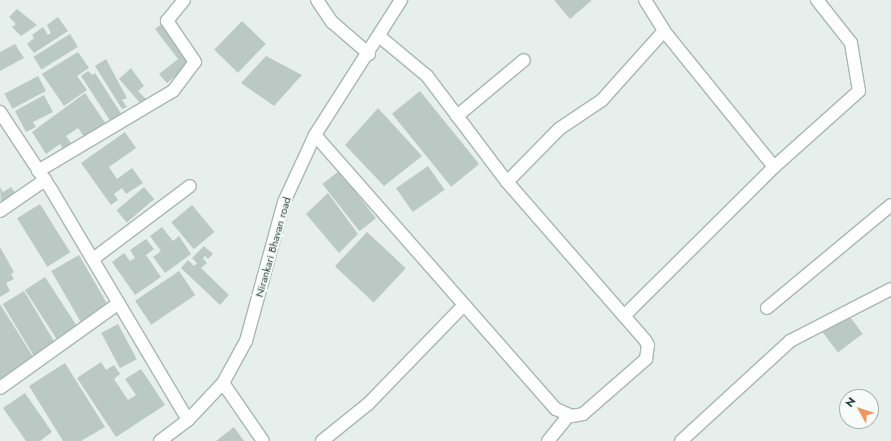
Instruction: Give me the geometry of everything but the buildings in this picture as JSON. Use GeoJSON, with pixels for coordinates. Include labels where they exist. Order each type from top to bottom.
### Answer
{"type":"FeatureCollection","features":[{"type":"Feature","properties":{"kind":"street"},"geometry":{"type":"LineString","coordinates":[[0,211],[41,175],[173,91],[195,62],[166,20],[184,0]]}},
{"type":"Feature","properties":{"kind":"street"},"geometry":{"type":"LineString","coordinates":[[318,0],[332,22],[369,54]]}},
{"type":"Feature","properties":{"kind":"street","name":"Nirankari Bhavan road"},"geometry":{"type":"LineString","coordinates":[[160,441],[188,420],[222,383],[246,341],[284,202],[315,135],[369,54],[401,0]]}},
{"type":"Feature","properties":{"kind":"street"},"geometry":{"type":"LineString","coordinates":[[645,0],[664,31],[774,167]]}},
{"type":"Feature","properties":{"kind":"street"},"geometry":{"type":"LineString","coordinates":[[625,315],[774,167],[859,91],[851,43],[817,0]]}},
{"type":"Feature","properties":{"kind":"street"},"geometry":{"type":"LineString","coordinates":[[507,182],[560,129],[602,100],[664,31]]}},
{"type":"Feature","properties":{"kind":"street"},"geometry":{"type":"LineString","coordinates":[[315,135],[556,409],[568,415],[583,414],[646,359],[648,345],[625,315],[507,182],[427,76],[379,36]]}},
{"type":"Feature","properties":{"kind":"street"},"geometry":{"type":"LineString","coordinates":[[457,116],[524,60]]}},
{"type":"Feature","properties":{"kind":"street"},"geometry":{"type":"LineString","coordinates":[[0,112],[93,259],[188,420]]}},
{"type":"Feature","properties":{"kind":"street"},"geometry":{"type":"LineString","coordinates":[[93,259],[190,186]]}},
{"type":"Feature","properties":{"kind":"street"},"geometry":{"type":"LineString","coordinates":[[767,308],[891,205]]}},
{"type":"Feature","properties":{"kind":"street"},"geometry":{"type":"LineString","coordinates":[[681,441],[790,341],[891,290]]}},
{"type":"Feature","properties":{"kind":"street"},"geometry":{"type":"LineString","coordinates":[[0,388],[119,303]]}},
{"type":"Feature","properties":{"kind":"street"},"geometry":{"type":"LineString","coordinates":[[322,441],[368,404],[464,305]]}},
{"type":"Feature","properties":{"kind":"street"},"geometry":{"type":"LineString","coordinates":[[222,383],[263,441]]}},
{"type":"Feature","properties":{"kind":"street"},"geometry":{"type":"LineString","coordinates":[[548,441],[568,415]]}}]}
